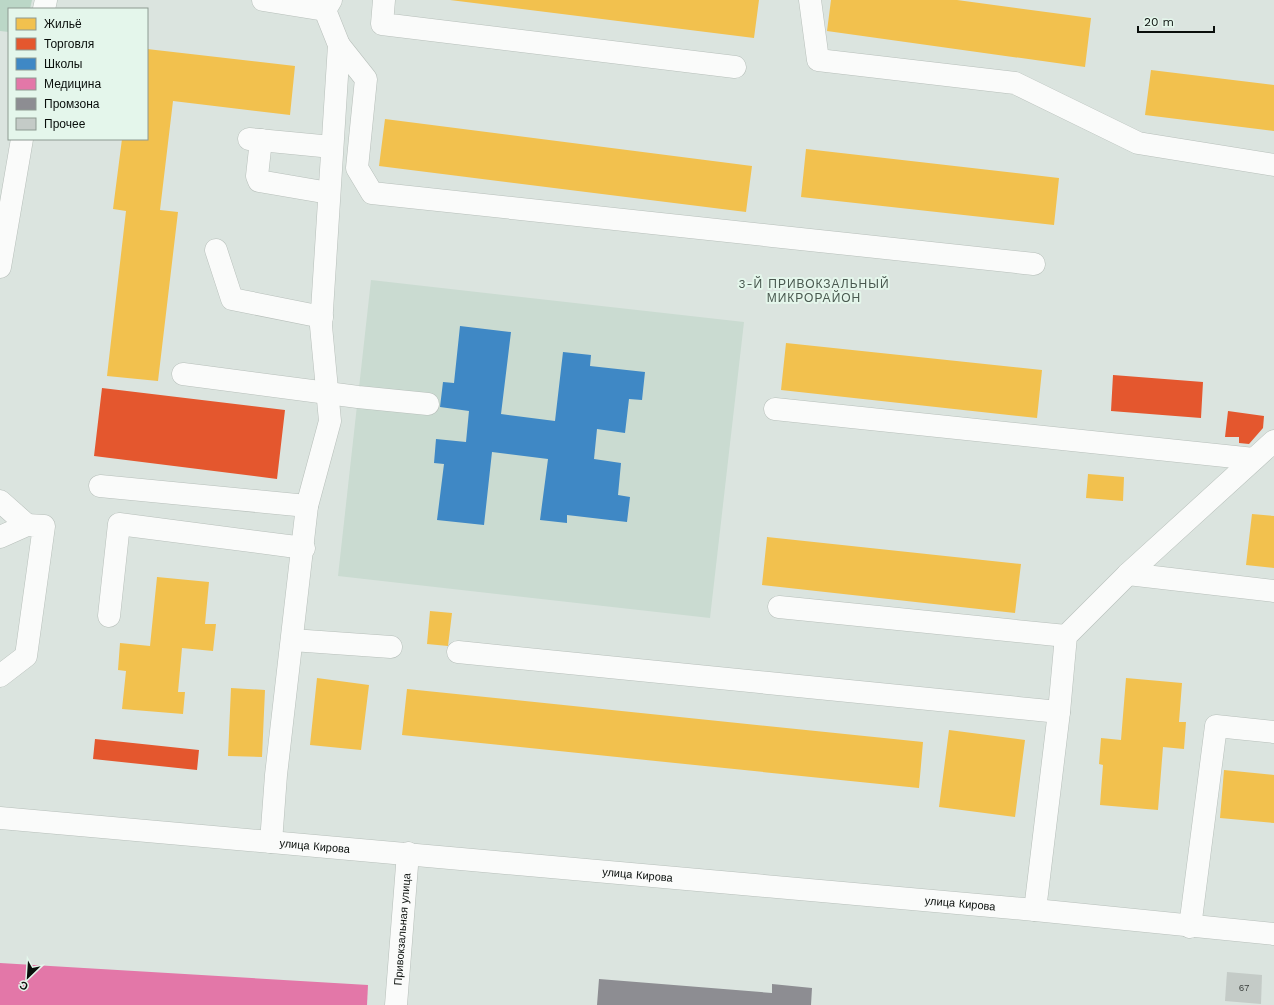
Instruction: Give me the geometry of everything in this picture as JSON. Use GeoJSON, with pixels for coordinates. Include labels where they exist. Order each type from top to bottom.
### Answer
{"type":"FeatureCollection","features":[{"type":"Feature","properties":{"kind":"main road"},"geometry":{"type":"LineString","coordinates":[[263,0],[328,5],[339,45],[322,317],[326,392],[330,421],[307,506],[304,548],[276,775],[271,842]]}},
{"type":"Feature","properties":{"kind":"main road"},"geometry":{"type":"LineString","coordinates":[[384,0],[382,24],[735,67]]}},
{"type":"Feature","properties":{"kind":"main road"},"geometry":{"type":"LineString","coordinates":[[810,0],[818,60],[1015,83],[1138,143],[1274,165]]}},
{"type":"Feature","properties":{"kind":"main road"},"geometry":{"type":"LineString","coordinates":[[339,45],[366,79],[357,168],[372,193],[1034,264]]}},
{"type":"Feature","properties":{"kind":"main road"},"geometry":{"type":"LineString","coordinates":[[329,193],[259,181],[257,176],[255,139],[332,147]]}},
{"type":"Feature","properties":{"kind":"main road"},"geometry":{"type":"LineString","coordinates":[[0,267],[22,140]]}},
{"type":"Feature","properties":{"kind":"main road"},"geometry":{"type":"LineString","coordinates":[[216,250],[232,299],[322,317]]}},
{"type":"Feature","properties":{"kind":"main road"},"geometry":{"type":"LineString","coordinates":[[183,374],[428,404]]}},
{"type":"Feature","properties":{"kind":"main road"},"geometry":{"type":"LineString","coordinates":[[775,409],[1254,459]]}},
{"type":"Feature","properties":{"kind":"main road"},"geometry":{"type":"LineString","coordinates":[[1035,910],[1059,712],[1066,636],[1128,574],[1274,441]]}},
{"type":"Feature","properties":{"kind":"main road"},"geometry":{"type":"LineString","coordinates":[[100,486],[307,506]]}},
{"type":"Feature","properties":{"kind":"main road"},"geometry":{"type":"LineString","coordinates":[[0,500],[27,525]]}},
{"type":"Feature","properties":{"kind":"main road"},"geometry":{"type":"LineString","coordinates":[[109,616],[119,524],[304,548]]}},
{"type":"Feature","properties":{"kind":"main road"},"geometry":{"type":"LineString","coordinates":[[0,537],[27,525],[44,526],[26,656],[0,676]]}},
{"type":"Feature","properties":{"kind":"main road"},"geometry":{"type":"LineString","coordinates":[[1128,574],[1274,591]]}},
{"type":"Feature","properties":{"kind":"main road"},"geometry":{"type":"LineString","coordinates":[[779,607],[1066,636]]}},
{"type":"Feature","properties":{"kind":"main road"},"geometry":{"type":"LineString","coordinates":[[292,640],[391,647]]}},
{"type":"Feature","properties":{"kind":"main road"},"geometry":{"type":"LineString","coordinates":[[458,652],[1059,712]]}},
{"type":"Feature","properties":{"kind":"main road"},"geometry":{"type":"LineString","coordinates":[[1190,927],[1216,726],[1274,732]]}},
{"type":"Feature","properties":{"kind":"main road","name":"улица Кирова"},"geometry":{"type":"LineString","coordinates":[[0,818],[408,853],[1035,910],[1190,927],[1274,934]]}},
{"type":"Feature","properties":{"kind":"main road","name":"Привокзальная улица"},"geometry":{"type":"LineString","coordinates":[[396,1005],[408,853]]}},
{"type":"Feature","properties":{"kind":"shaded area"},"geometry":{"type":"Polygon","coordinates":[[[0,0],[32,0],[30,8],[8,8],[8,32],[0,31],[0,0]]]}},
{"type":"Feature","properties":{"kind":"shaded area"},"geometry":{"type":"Polygon","coordinates":[[[371,280],[744,322],[710,618],[338,576],[371,280]]]}},
{"type":"Feature","properties":{"kind":"building: Жильё"},"geometry":{"type":"Polygon","coordinates":[[[450,0],[759,0],[754,38],[450,0]]]}},
{"type":"Feature","properties":{"kind":"building: Жильё"},"geometry":{"type":"Polygon","coordinates":[[[831,0],[957,0],[1091,18],[1085,67],[827,31],[831,0]]]}},
{"type":"Feature","properties":{"kind":"building: Жильё"},"geometry":{"type":"Polygon","coordinates":[[[148,49],[295,66],[290,115],[173,101],[160,210],[178,212],[158,381],[107,376],[126,211],[113,209],[122,140],[148,140],[148,49]]]}},
{"type":"Feature","properties":{"kind":"building: Жильё"},"geometry":{"type":"Polygon","coordinates":[[[1151,70],[1274,85],[1274,131],[1145,115],[1151,70]]]}},
{"type":"Feature","properties":{"kind":"building: Жильё"},"geometry":{"type":"Polygon","coordinates":[[[385,119],[752,166],[746,212],[379,166],[385,119]]]}},
{"type":"Feature","properties":{"kind":"building: Жильё"},"geometry":{"type":"Polygon","coordinates":[[[806,149],[1059,178],[1054,225],[801,197],[806,149]]]}},
{"type":"Feature","properties":{"kind":"building: Жильё"},"geometry":{"type":"Polygon","coordinates":[[[786,343],[1042,370],[1037,418],[781,390],[786,343]]]}},
{"type":"Feature","properties":{"kind":"building: Жильё"},"geometry":{"type":"Polygon","coordinates":[[[1088,474],[1124,477],[1123,501],[1086,498],[1088,474]]]}},
{"type":"Feature","properties":{"kind":"building: Жильё"},"geometry":{"type":"Polygon","coordinates":[[[1252,514],[1274,516],[1274,568],[1246,565],[1252,514]]]}},
{"type":"Feature","properties":{"kind":"building: Жильё"},"geometry":{"type":"Polygon","coordinates":[[[767,537],[1021,564],[1015,613],[762,585],[767,537]]]}},
{"type":"Feature","properties":{"kind":"building: Жильё"},"geometry":{"type":"Polygon","coordinates":[[[157,577],[209,582],[205,624],[216,624],[213,651],[182,648],[178,692],[185,692],[183,714],[122,709],[126,671],[118,670],[120,643],[150,646],[157,577]]]}},
{"type":"Feature","properties":{"kind":"building: Жильё"},"geometry":{"type":"Polygon","coordinates":[[[430,611],[452,613],[448,646],[427,644],[430,611]]]}},
{"type":"Feature","properties":{"kind":"building: Жильё"},"geometry":{"type":"Polygon","coordinates":[[[317,678],[369,685],[361,750],[310,745],[317,678]]]}},
{"type":"Feature","properties":{"kind":"building: Жильё"},"geometry":{"type":"Polygon","coordinates":[[[1126,678],[1182,683],[1179,722],[1186,722],[1184,749],[1163,747],[1158,810],[1100,805],[1103,765],[1099,764],[1101,738],[1121,740],[1126,678]]]}},
{"type":"Feature","properties":{"kind":"building: Жильё"},"geometry":{"type":"Polygon","coordinates":[[[231,688],[265,690],[262,757],[228,756],[231,688]]]}},
{"type":"Feature","properties":{"kind":"building: Жильё"},"geometry":{"type":"Polygon","coordinates":[[[407,689],[923,742],[919,788],[402,735],[407,689]]]}},
{"type":"Feature","properties":{"kind":"building: Жильё"},"geometry":{"type":"Polygon","coordinates":[[[949,730],[1025,740],[1015,817],[939,807],[949,730]]]}},
{"type":"Feature","properties":{"kind":"building: Жильё"},"geometry":{"type":"Polygon","coordinates":[[[1224,770],[1274,775],[1274,823],[1220,818],[1224,770]]]}},
{"type":"Feature","properties":{"kind":"building: Торговля"},"geometry":{"type":"Polygon","coordinates":[[[1113,375],[1203,382],[1201,418],[1111,411],[1113,375]]]}},
{"type":"Feature","properties":{"kind":"building: Торговля"},"geometry":{"type":"Polygon","coordinates":[[[102,388],[285,410],[277,479],[94,456],[102,388]]]}},
{"type":"Feature","properties":{"kind":"building: Торговля"},"geometry":{"type":"Polygon","coordinates":[[[1228,411],[1264,416],[1263,428],[1249,444],[1239,443],[1239,437],[1225,437],[1228,411]]]}},
{"type":"Feature","properties":{"kind":"building: Торговля"},"geometry":{"type":"Polygon","coordinates":[[[95,739],[199,750],[197,770],[93,759],[95,739]]]}},
{"type":"Feature","properties":{"kind":"building: Школы"},"geometry":{"type":"Polygon","coordinates":[[[460,326],[511,332],[501,414],[555,421],[563,352],[591,355],[590,366],[645,372],[642,400],[629,399],[625,433],[597,429],[594,459],[621,463],[618,495],[630,497],[627,522],[567,515],[567,523],[540,520],[548,459],[492,452],[484,525],[437,520],[444,464],[434,463],[436,439],[466,442],[469,411],[440,407],[443,382],[454,383],[460,326]]]}},
{"type":"Feature","properties":{"kind":"building: Медицина"},"geometry":{"type":"Polygon","coordinates":[[[0,963],[368,985],[367,1005],[0,1005],[0,963]]]}},
{"type":"Feature","properties":{"kind":"building: Промзона"},"geometry":{"type":"Polygon","coordinates":[[[599,979],[772,993],[772,984],[812,988],[811,1005],[597,1005],[599,979]]]}},
{"type":"Feature","properties":{"kind":"building: Прочее"},"geometry":{"type":"Polygon","coordinates":[[[1227,972],[1262,975],[1261,1004],[1225,1001],[1227,972]]]}},
{"type":"Feature","properties":{"kind":"district","name":"3-Й ПРИВОКЗАЛЬНЫЙ МИКРОРАЙОН"},"geometry":{"type":"Point","coordinates":[814,291]}}]}
